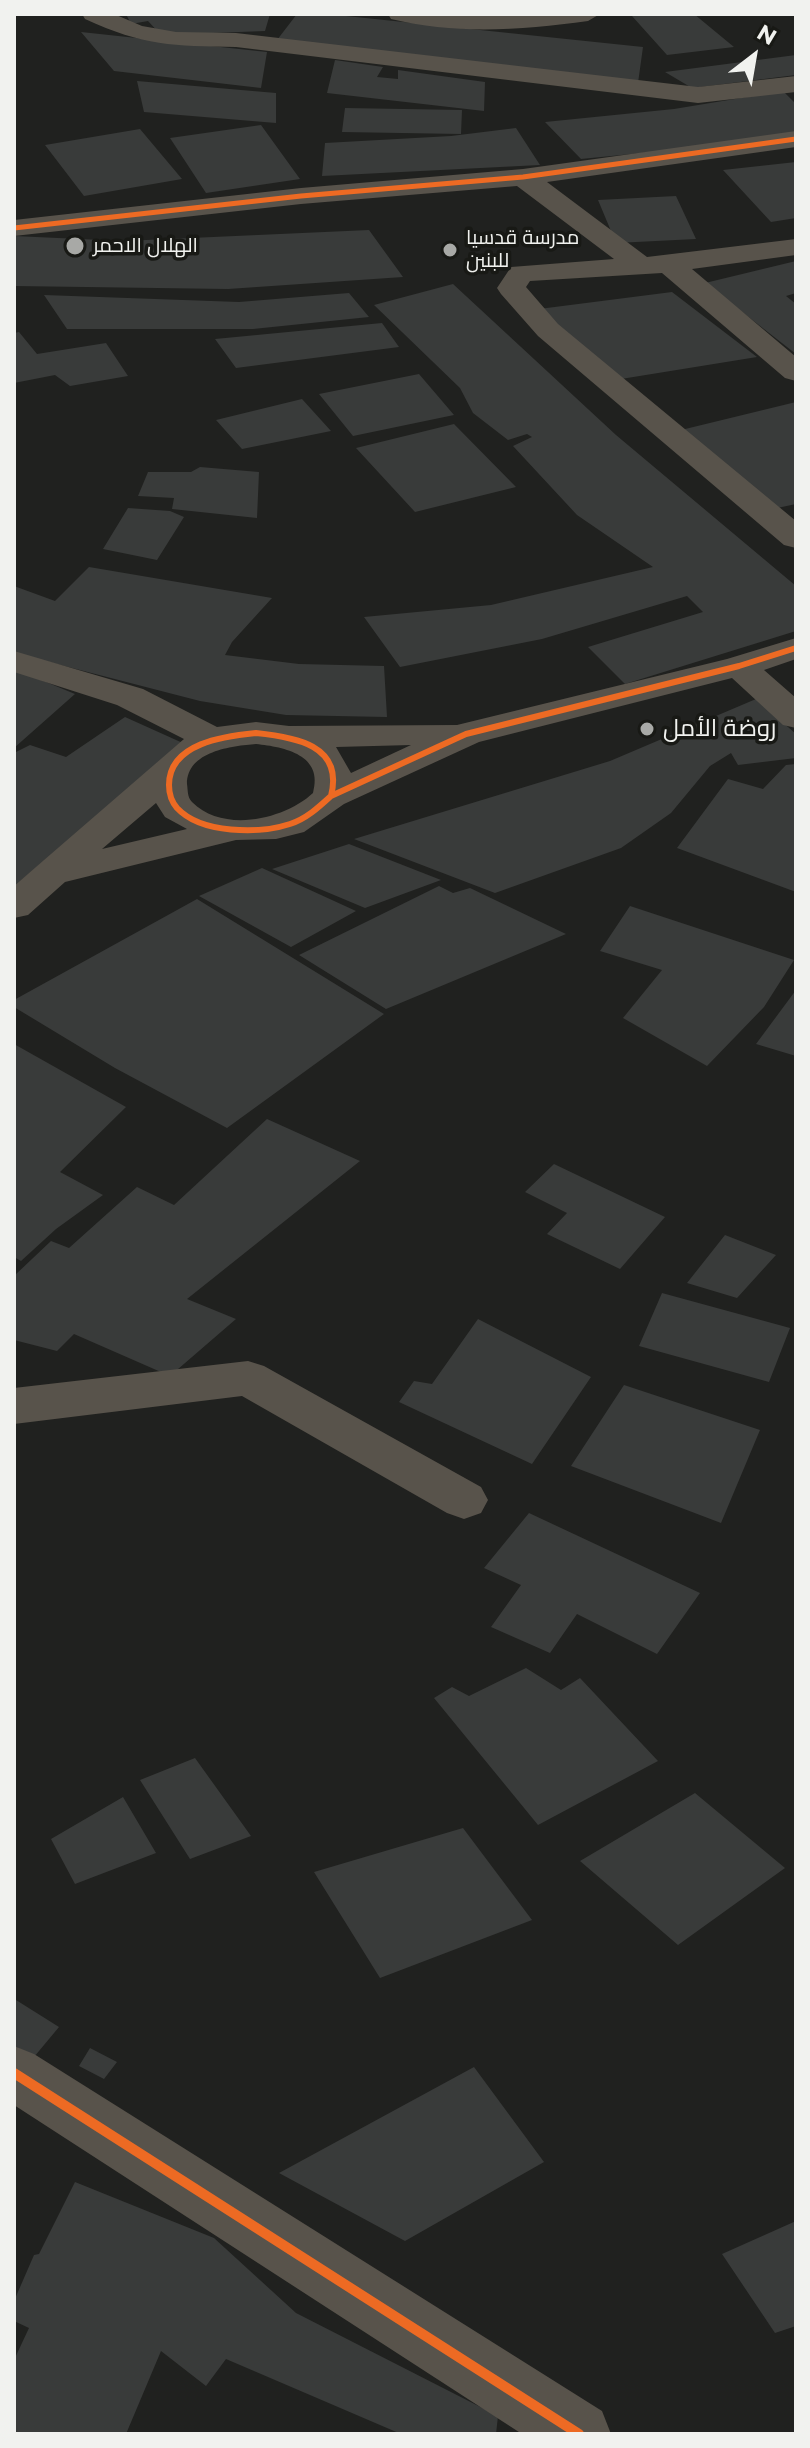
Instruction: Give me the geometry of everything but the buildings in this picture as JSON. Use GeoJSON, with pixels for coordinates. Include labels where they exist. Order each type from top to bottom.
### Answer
{"type":"FeatureCollection","features":[{"type":"Feature","properties":{"kind":"street"},"geometry":{"type":"LineString","coordinates":[[94,14],[136,33],[176,39],[236,40],[698,95],[796,84]]}},
{"type":"Feature","properties":{"kind":"street"},"geometry":{"type":"LineString","coordinates":[[400,14],[450,24],[504,24],[588,14]]}},
{"type":"Feature","properties":{"kind":"street"},"geometry":{"type":"LineString","coordinates":[[14,228],[301,196],[523,177],[796,139]]}},
{"type":"Feature","properties":{"kind":"street"},"geometry":{"type":"LineString","coordinates":[[523,177],[654,264],[796,372]]}},
{"type":"Feature","properties":{"kind":"street"},"geometry":{"type":"LineString","coordinates":[[796,247],[654,264],[521,273],[511,288],[548,330],[796,538]]}},
{"type":"Feature","properties":{"kind":"street"},"geometry":{"type":"LineString","coordinates":[[171,770],[167,785],[172,800],[185,814],[206,824],[231,830],[262,831],[291,824],[315,812],[331,796],[466,734],[739,666],[796,648]]}},
{"type":"Feature","properties":{"kind":"street"},"geometry":{"type":"LineString","coordinates":[[14,661],[130,697],[212,739]]}},
{"type":"Feature","properties":{"kind":"street"},"geometry":{"type":"LineString","coordinates":[[739,666],[796,717]]}},
{"type":"Feature","properties":{"kind":"street"},"geometry":{"type":"LineString","coordinates":[[14,906],[171,770],[180,757],[212,739],[237,734],[288,737],[466,734]]}},
{"type":"Feature","properties":{"kind":"street"},"geometry":{"type":"LineString","coordinates":[[288,737],[311,747],[329,761],[335,778],[331,796]]}},
{"type":"Feature","properties":{"kind":"street"},"geometry":{"type":"LineString","coordinates":[[54,873],[231,830]]}},
{"type":"Feature","properties":{"kind":"street"},"geometry":{"type":"LineString","coordinates":[[14,1406],[248,1378],[464,1500]]}},
{"type":"Feature","properties":{"kind":"street"},"geometry":{"type":"LineString","coordinates":[[14,2073],[579,2434]]}},
{"type":"Feature","properties":{"kind":"cycle path"},"geometry":{"type":"LineString","coordinates":[[14,228],[301,196],[523,177],[796,139]]}},
{"type":"Feature","properties":{"kind":"cycle path"},"geometry":{"type":"LineString","coordinates":[[331,796],[335,778],[328,758],[310,744],[285,736],[256,733],[227,736],[200,744],[180,757],[169,776],[169,795],[178,809],[193,819],[234,829],[276,828],[302,819],[331,796],[466,734],[739,666],[796,648]]}},
{"type":"Feature","properties":{"kind":"cycle path"},"geometry":{"type":"LineString","coordinates":[[14,2073],[579,2434]]}},
{"type":"Feature","properties":{"kind":"place","name":"الهلال الاحمر"},"geometry":{"type":"Point","coordinates":[75,246]}},
{"type":"Feature","properties":{"kind":"place","name":"مدرسة قدسيا للبنين"},"geometry":{"type":"Point","coordinates":[450,250]}},
{"type":"Feature","properties":{"kind":"place","name":"روضة الأمل"},"geometry":{"type":"Point","coordinates":[647,729]}}]}
